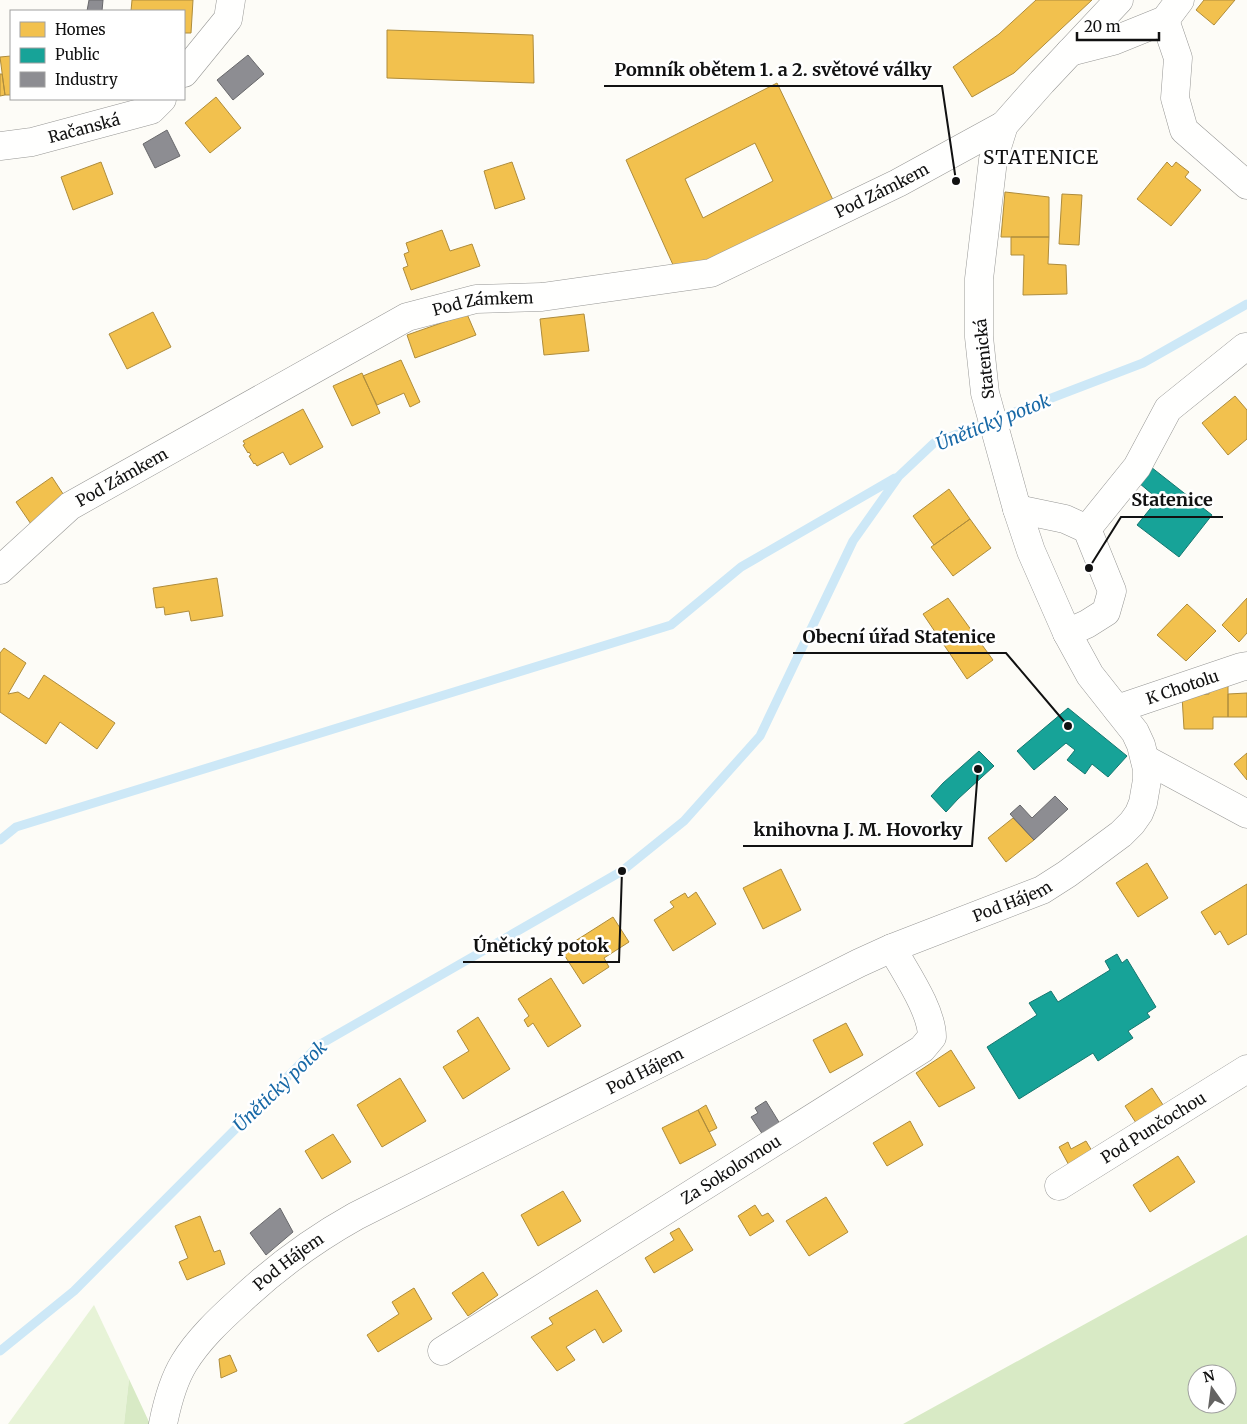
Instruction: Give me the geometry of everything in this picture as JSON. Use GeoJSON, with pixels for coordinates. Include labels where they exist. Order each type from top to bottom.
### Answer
{"type":"FeatureCollection","features":[{"type":"Feature","properties":{"kind":"street"},"geometry":{"type":"LineString","coordinates":[[185,72],[228,19],[231,0]]}},
{"type":"Feature","properties":{"kind":"street","name":"Statenická"},"geometry":{"type":"LineString","coordinates":[[1119,0],[1004,126],[993,160],[979,279],[980,337],[985,393],[1017,509],[1031,551],[1067,633],[1090,675],[1135,732],[1145,759]]}},
{"type":"Feature","properties":{"kind":"street"},"geometry":{"type":"LineString","coordinates":[[1070,52],[1113,41],[1172,10],[1178,58],[1175,98],[1184,130],[1247,185]]}},
{"type":"Feature","properties":{"kind":"street","name":"Račanská"},"geometry":{"type":"LineString","coordinates":[[0,146],[32,142],[152,110],[161,100]]}},
{"type":"Feature","properties":{"kind":"street","name":"Pod Zámkem"},"geometry":{"type":"LineString","coordinates":[[0,570],[70,506],[407,317],[476,299],[542,297],[711,273],[898,183],[1004,126]]}},
{"type":"Feature","properties":{"kind":"street"},"geometry":{"type":"LineString","coordinates":[[1087,530],[1137,467],[1168,409],[1245,347]]}},
{"type":"Feature","properties":{"kind":"street"},"geometry":{"type":"LineString","coordinates":[[1017,509],[1064,519],[1087,530],[1112,591],[1106,612],[1087,624],[1067,633]]}},
{"type":"Feature","properties":{"kind":"street","name":"K Chotolu"},"geometry":{"type":"LineString","coordinates":[[1117,709],[1247,666]]}},
{"type":"Feature","properties":{"kind":"street"},"geometry":{"type":"LineString","coordinates":[[1145,759],[1247,814]]}},
{"type":"Feature","properties":{"kind":"street","name":"Pod Hájem"},"geometry":{"type":"LineString","coordinates":[[163,1424],[180,1371],[196,1346],[226,1313],[264,1279],[320,1238],[364,1212],[892,948],[1042,890],[1121,834],[1132,823],[1143,803],[1147,780],[1145,759]]}},
{"type":"Feature","properties":{"kind":"street","name":"Za Sokolovnou"},"geometry":{"type":"LineString","coordinates":[[442,1351],[922,1049],[932,1037],[932,1028],[926,1011],[892,948]]}},
{"type":"Feature","properties":{"kind":"street","name":"Pod Punčochou"},"geometry":{"type":"LineString","coordinates":[[1059,1186],[1247,1069]]}},
{"type":"Feature","properties":{"kind":"green space"},"geometry":{"type":"Polygon","coordinates":[[[1247,1235],[1247,1424],[903,1424],[1247,1235]]]}},
{"type":"Feature","properties":{"kind":"green space"},"geometry":{"type":"Polygon","coordinates":[[[94,1305],[129,1379],[124,1424],[8,1424],[94,1305]]]}},
{"type":"Feature","properties":{"kind":"green space"},"geometry":{"type":"Polygon","coordinates":[[[129,1379],[150,1424],[124,1424],[129,1379]]]}},
{"type":"Feature","properties":{"kind":"building: Homes"},"geometry":{"type":"Polygon","coordinates":[[[132,0],[193,0],[191,33],[185,33],[185,10],[131,10],[132,0]]]}},
{"type":"Feature","properties":{"kind":"building: Homes"},"geometry":{"type":"Polygon","coordinates":[[[1036,0],[1092,0],[1014,73],[972,97],[953,67],[999,34],[1036,0]]]}},
{"type":"Feature","properties":{"kind":"building: Homes"},"geometry":{"type":"Polygon","coordinates":[[[1204,0],[1235,0],[1214,25],[1196,10],[1204,0]]]}},
{"type":"Feature","properties":{"kind":"building: Homes"},"geometry":{"type":"Polygon","coordinates":[[[387,30],[533,35],[534,83],[387,78],[387,30]]]}},
{"type":"Feature","properties":{"kind":"building: Homes"},"geometry":{"type":"Polygon","coordinates":[[[10,56],[10,95],[5,95],[0,57],[10,56]]]}},
{"type":"Feature","properties":{"kind":"building: Homes"},"geometry":{"type":"Polygon","coordinates":[[[0,74],[2,74],[5,95],[0,96],[0,74]]]}},
{"type":"Feature","properties":{"kind":"building: Homes"},"geometry":{"type":"Polygon","coordinates":[[[777,83],[833,200],[678,276],[626,160],[777,83]],[[755,143],[685,179],[703,218],[773,181],[755,143]]]}},
{"type":"Feature","properties":{"kind":"building: Homes"},"geometry":{"type":"Polygon","coordinates":[[[216,97],[241,128],[210,153],[185,123],[216,97]]]}},
{"type":"Feature","properties":{"kind":"building: Homes"},"geometry":{"type":"Polygon","coordinates":[[[101,162],[113,194],[73,210],[61,177],[101,162]]]}},
{"type":"Feature","properties":{"kind":"building: Homes"},"geometry":{"type":"Polygon","coordinates":[[[512,162],[525,199],[495,209],[484,171],[512,162]]]}},
{"type":"Feature","properties":{"kind":"building: Homes"},"geometry":{"type":"Polygon","coordinates":[[[1167,162],[1172,167],[1176,162],[1189,172],[1185,177],[1201,190],[1171,226],[1137,199],[1167,162]]]}},
{"type":"Feature","properties":{"kind":"building: Homes"},"geometry":{"type":"Polygon","coordinates":[[[1005,192],[1049,197],[1049,237],[1001,237],[1005,192]]]}},
{"type":"Feature","properties":{"kind":"building: Homes"},"geometry":{"type":"Polygon","coordinates":[[[1062,194],[1082,195],[1079,245],[1059,244],[1062,194]]]}},
{"type":"Feature","properties":{"kind":"building: Homes"},"geometry":{"type":"Polygon","coordinates":[[[442,230],[450,251],[472,244],[480,266],[411,290],[403,268],[408,266],[404,254],[409,252],[406,243],[442,230]]]}},
{"type":"Feature","properties":{"kind":"building: Homes"},"geometry":{"type":"Polygon","coordinates":[[[1011,237],[1049,237],[1048,264],[1066,265],[1067,294],[1023,295],[1024,255],[1011,255],[1011,237]]]}},
{"type":"Feature","properties":{"kind":"building: Homes"},"geometry":{"type":"Polygon","coordinates":[[[153,312],[171,347],[127,369],[109,334],[153,312]]]}},
{"type":"Feature","properties":{"kind":"building: Homes"},"geometry":{"type":"Polygon","coordinates":[[[467,314],[476,335],[415,358],[407,335],[467,314]]]}},
{"type":"Feature","properties":{"kind":"building: Homes"},"geometry":{"type":"Polygon","coordinates":[[[584,314],[589,351],[544,355],[540,319],[584,314]]]}},
{"type":"Feature","properties":{"kind":"building: Homes"},"geometry":{"type":"Polygon","coordinates":[[[401,360],[420,402],[410,407],[404,393],[377,405],[363,376],[401,360]]]}},
{"type":"Feature","properties":{"kind":"building: Homes"},"geometry":{"type":"Polygon","coordinates":[[[362,373],[380,413],[352,426],[333,386],[362,373]]]}},
{"type":"Feature","properties":{"kind":"building: Homes"},"geometry":{"type":"Polygon","coordinates":[[[1235,396],[1247,410],[1247,439],[1228,455],[1202,423],[1235,396]]]}},
{"type":"Feature","properties":{"kind":"building: Homes"},"geometry":{"type":"Polygon","coordinates":[[[303,409],[323,447],[290,465],[283,452],[257,466],[254,464],[249,456],[251,455],[243,445],[245,444],[243,441],[303,409]]]}},
{"type":"Feature","properties":{"kind":"building: Homes"},"geometry":{"type":"Polygon","coordinates":[[[52,477],[69,503],[33,527],[16,502],[52,477]]]}},
{"type":"Feature","properties":{"kind":"building: Homes"},"geometry":{"type":"Polygon","coordinates":[[[949,489],[970,519],[934,545],[913,516],[949,489]]]}},
{"type":"Feature","properties":{"kind":"building: Homes"},"geometry":{"type":"Polygon","coordinates":[[[970,519],[991,548],[953,576],[931,547],[970,519]]]}},
{"type":"Feature","properties":{"kind":"building: Homes"},"geometry":{"type":"Polygon","coordinates":[[[217,578],[223,616],[191,621],[189,611],[165,615],[164,607],[156,608],[153,588],[217,578]]]}},
{"type":"Feature","properties":{"kind":"building: Homes"},"geometry":{"type":"Polygon","coordinates":[[[948,598],[993,660],[967,679],[923,614],[948,598]]]}},
{"type":"Feature","properties":{"kind":"building: Homes"},"geometry":{"type":"Polygon","coordinates":[[[1247,598],[1247,633],[1239,642],[1222,625],[1247,598]]]}},
{"type":"Feature","properties":{"kind":"building: Homes"},"geometry":{"type":"Polygon","coordinates":[[[1187,604],[1216,631],[1186,661],[1157,635],[1187,604]]]}},
{"type":"Feature","properties":{"kind":"building: Homes"},"geometry":{"type":"Polygon","coordinates":[[[4,648],[26,663],[8,694],[18,692],[29,699],[44,675],[115,723],[97,749],[60,722],[46,744],[0,712],[0,653],[4,648]]]}},
{"type":"Feature","properties":{"kind":"building: Homes"},"geometry":{"type":"Polygon","coordinates":[[[1228,685],[1228,717],[1213,717],[1213,729],[1184,729],[1182,696],[1209,694],[1209,686],[1228,685]]]}},
{"type":"Feature","properties":{"kind":"building: Homes"},"geometry":{"type":"Polygon","coordinates":[[[1247,693],[1247,717],[1228,717],[1228,694],[1247,693]]]}},
{"type":"Feature","properties":{"kind":"building: Homes"},"geometry":{"type":"Polygon","coordinates":[[[1247,753],[1247,780],[1234,764],[1247,753]]]}},
{"type":"Feature","properties":{"kind":"building: Homes"},"geometry":{"type":"Polygon","coordinates":[[[1013,818],[1034,840],[1006,862],[988,838],[1013,818]]]}},
{"type":"Feature","properties":{"kind":"building: Homes"},"geometry":{"type":"Polygon","coordinates":[[[1147,863],[1168,898],[1138,917],[1116,883],[1147,863]]]}},
{"type":"Feature","properties":{"kind":"building: Homes"},"geometry":{"type":"Polygon","coordinates":[[[781,869],[801,910],[763,929],[743,888],[781,869]]]}},
{"type":"Feature","properties":{"kind":"building: Homes"},"geometry":{"type":"Polygon","coordinates":[[[1247,884],[1247,934],[1228,945],[1220,931],[1215,935],[1201,912],[1247,884]]]}},
{"type":"Feature","properties":{"kind":"building: Homes"},"geometry":{"type":"Polygon","coordinates":[[[696,892],[716,924],[673,951],[654,920],[674,907],[670,902],[685,893],[688,898],[696,892]]]}},
{"type":"Feature","properties":{"kind":"building: Homes"},"geometry":{"type":"Polygon","coordinates":[[[613,917],[629,942],[604,958],[609,967],[583,984],[561,950],[613,917]]]}},
{"type":"Feature","properties":{"kind":"building: Homes"},"geometry":{"type":"Polygon","coordinates":[[[551,978],[581,1026],[548,1047],[533,1023],[528,1027],[524,1020],[529,1016],[518,999],[551,978]]]}},
{"type":"Feature","properties":{"kind":"building: Homes"},"geometry":{"type":"Polygon","coordinates":[[[478,1017],[510,1069],[463,1099],[443,1067],[469,1051],[457,1031],[478,1017]]]}},
{"type":"Feature","properties":{"kind":"building: Homes"},"geometry":{"type":"Polygon","coordinates":[[[846,1023],[863,1055],[830,1073],[813,1040],[846,1023]]]}},
{"type":"Feature","properties":{"kind":"building: Homes"},"geometry":{"type":"Polygon","coordinates":[[[951,1050],[975,1088],[939,1107],[916,1073],[951,1050]]]}},
{"type":"Feature","properties":{"kind":"building: Homes"},"geometry":{"type":"Polygon","coordinates":[[[400,1078],[426,1121],[382,1147],[357,1105],[400,1078]]]}},
{"type":"Feature","properties":{"kind":"building: Homes"},"geometry":{"type":"Polygon","coordinates":[[[1152,1088],[1167,1111],[1140,1129],[1125,1106],[1152,1088]]]}},
{"type":"Feature","properties":{"kind":"building: Homes"},"geometry":{"type":"Polygon","coordinates":[[[706,1105],[717,1128],[709,1132],[698,1110],[706,1105]]]}},
{"type":"Feature","properties":{"kind":"building: Homes"},"geometry":{"type":"Polygon","coordinates":[[[698,1110],[716,1145],[680,1164],[662,1128],[698,1110]]]}},
{"type":"Feature","properties":{"kind":"building: Homes"},"geometry":{"type":"Polygon","coordinates":[[[910,1121],[923,1145],[887,1166],[873,1143],[910,1121]]]}},
{"type":"Feature","properties":{"kind":"building: Homes"},"geometry":{"type":"Polygon","coordinates":[[[333,1134],[351,1162],[322,1179],[305,1151],[333,1134]]]}},
{"type":"Feature","properties":{"kind":"building: Homes"},"geometry":{"type":"Polygon","coordinates":[[[1086,1141],[1095,1156],[1071,1169],[1059,1147],[1068,1142],[1071,1149],[1086,1141]]]}},
{"type":"Feature","properties":{"kind":"building: Homes"},"geometry":{"type":"Polygon","coordinates":[[[1178,1156],[1195,1182],[1150,1212],[1133,1185],[1178,1156]]]}},
{"type":"Feature","properties":{"kind":"building: Homes"},"geometry":{"type":"Polygon","coordinates":[[[563,1191],[581,1221],[538,1246],[521,1215],[563,1191]]]}},
{"type":"Feature","properties":{"kind":"building: Homes"},"geometry":{"type":"Polygon","coordinates":[[[826,1197],[848,1232],[809,1256],[786,1221],[826,1197]]]}},
{"type":"Feature","properties":{"kind":"building: Homes"},"geometry":{"type":"Polygon","coordinates":[[[755,1205],[762,1216],[768,1213],[774,1221],[750,1236],[738,1216],[755,1205]]]}},
{"type":"Feature","properties":{"kind":"building: Homes"},"geometry":{"type":"Polygon","coordinates":[[[200,1216],[214,1252],[220,1250],[225,1264],[187,1280],[179,1262],[188,1258],[175,1226],[200,1216]]]}},
{"type":"Feature","properties":{"kind":"building: Homes"},"geometry":{"type":"Polygon","coordinates":[[[679,1228],[693,1250],[654,1273],[645,1258],[674,1240],[670,1233],[679,1228]]]}},
{"type":"Feature","properties":{"kind":"building: Homes"},"geometry":{"type":"Polygon","coordinates":[[[483,1272],[498,1295],[468,1316],[452,1293],[483,1272]]]}},
{"type":"Feature","properties":{"kind":"building: Homes"},"geometry":{"type":"Polygon","coordinates":[[[414,1288],[432,1319],[378,1352],[367,1335],[399,1314],[392,1302],[414,1288]]]}},
{"type":"Feature","properties":{"kind":"building: Homes"},"geometry":{"type":"Polygon","coordinates":[[[597,1290],[622,1331],[603,1343],[595,1329],[566,1347],[575,1360],[557,1371],[531,1337],[553,1324],[549,1318],[597,1290]]]}},
{"type":"Feature","properties":{"kind":"building: Homes"},"geometry":{"type":"Polygon","coordinates":[[[230,1355],[237,1371],[221,1378],[219,1359],[230,1355]]]}},
{"type":"Feature","properties":{"kind":"building: Public"},"geometry":{"type":"Polygon","coordinates":[[[1151,467],[1212,515],[1179,557],[1137,525],[1158,499],[1139,483],[1151,467]]]}},
{"type":"Feature","properties":{"kind":"building: Public"},"geometry":{"type":"Polygon","coordinates":[[[1068,708],[1127,756],[1108,777],[1092,764],[1085,774],[1067,760],[1075,750],[1066,743],[1034,770],[1017,751],[1068,708]]]}},
{"type":"Feature","properties":{"kind":"building: Public"},"geometry":{"type":"Polygon","coordinates":[[[979,751],[994,766],[946,812],[931,796],[979,751]]]}},
{"type":"Feature","properties":{"kind":"building: Public"},"geometry":{"type":"Polygon","coordinates":[[[1117,954],[1122,963],[1127,959],[1156,1007],[1147,1013],[1150,1017],[1128,1031],[1133,1038],[1098,1061],[1093,1053],[1019,1099],[987,1047],[1037,1015],[1029,1003],[1051,991],[1058,1002],[1110,970],[1105,961],[1117,954]]]}},
{"type":"Feature","properties":{"kind":"building: Industry"},"geometry":{"type":"Polygon","coordinates":[[[89,0],[103,0],[102,10],[87,10],[89,0]]]}},
{"type":"Feature","properties":{"kind":"building: Industry"},"geometry":{"type":"Polygon","coordinates":[[[248,55],[264,74],[233,100],[217,80],[248,55]]]}},
{"type":"Feature","properties":{"kind":"building: Industry"},"geometry":{"type":"Polygon","coordinates":[[[167,130],[180,156],[155,168],[143,144],[167,130]]]}},
{"type":"Feature","properties":{"kind":"building: Industry"},"geometry":{"type":"Polygon","coordinates":[[[1055,796],[1068,809],[1034,840],[1010,814],[1020,805],[1032,818],[1055,796]]]}},
{"type":"Feature","properties":{"kind":"building: Industry"},"geometry":{"type":"Polygon","coordinates":[[[766,1101],[782,1127],[765,1138],[751,1117],[758,1113],[755,1108],[766,1101]]]}},
{"type":"Feature","properties":{"kind":"building: Industry"},"geometry":{"type":"Polygon","coordinates":[[[280,1208],[293,1232],[266,1255],[250,1233],[280,1208]]]}},
{"type":"Feature","properties":{"kind":"waterway","name":"Únětický potok"},"geometry":{"type":"LineString","coordinates":[[0,1351],[74,1291],[319,1045],[622,871],[684,821],[760,736],[853,541],[899,476],[934,443],[1143,363],[1247,304]]}},
{"type":"Feature","properties":{"kind":"waterway"},"geometry":{"type":"LineString","coordinates":[[0,840],[16,827],[671,625],[741,567],[895,478]]}},
{"type":"Feature","properties":{"kind":"place","name":"Pomník obětem 1. a 2. světové války"},"geometry":{"type":"Point","coordinates":[956,181]}},
{"type":"Feature","properties":{"kind":"place","name":"Statenice"},"geometry":{"type":"Point","coordinates":[1089,568]}},
{"type":"Feature","properties":{"kind":"place","name":"Obecní úřad Statenice"},"geometry":{"type":"Point","coordinates":[1068,726]}},
{"type":"Feature","properties":{"kind":"place","name":"knihovna J. M. Hovorky"},"geometry":{"type":"Point","coordinates":[978,769]}},
{"type":"Feature","properties":{"kind":"place","name":"Únětický potok"},"geometry":{"type":"Point","coordinates":[622,871]}},
{"type":"Feature","properties":{"kind":"district","name":"STATENICE"},"geometry":{"type":"Point","coordinates":[1041,157]}}]}
